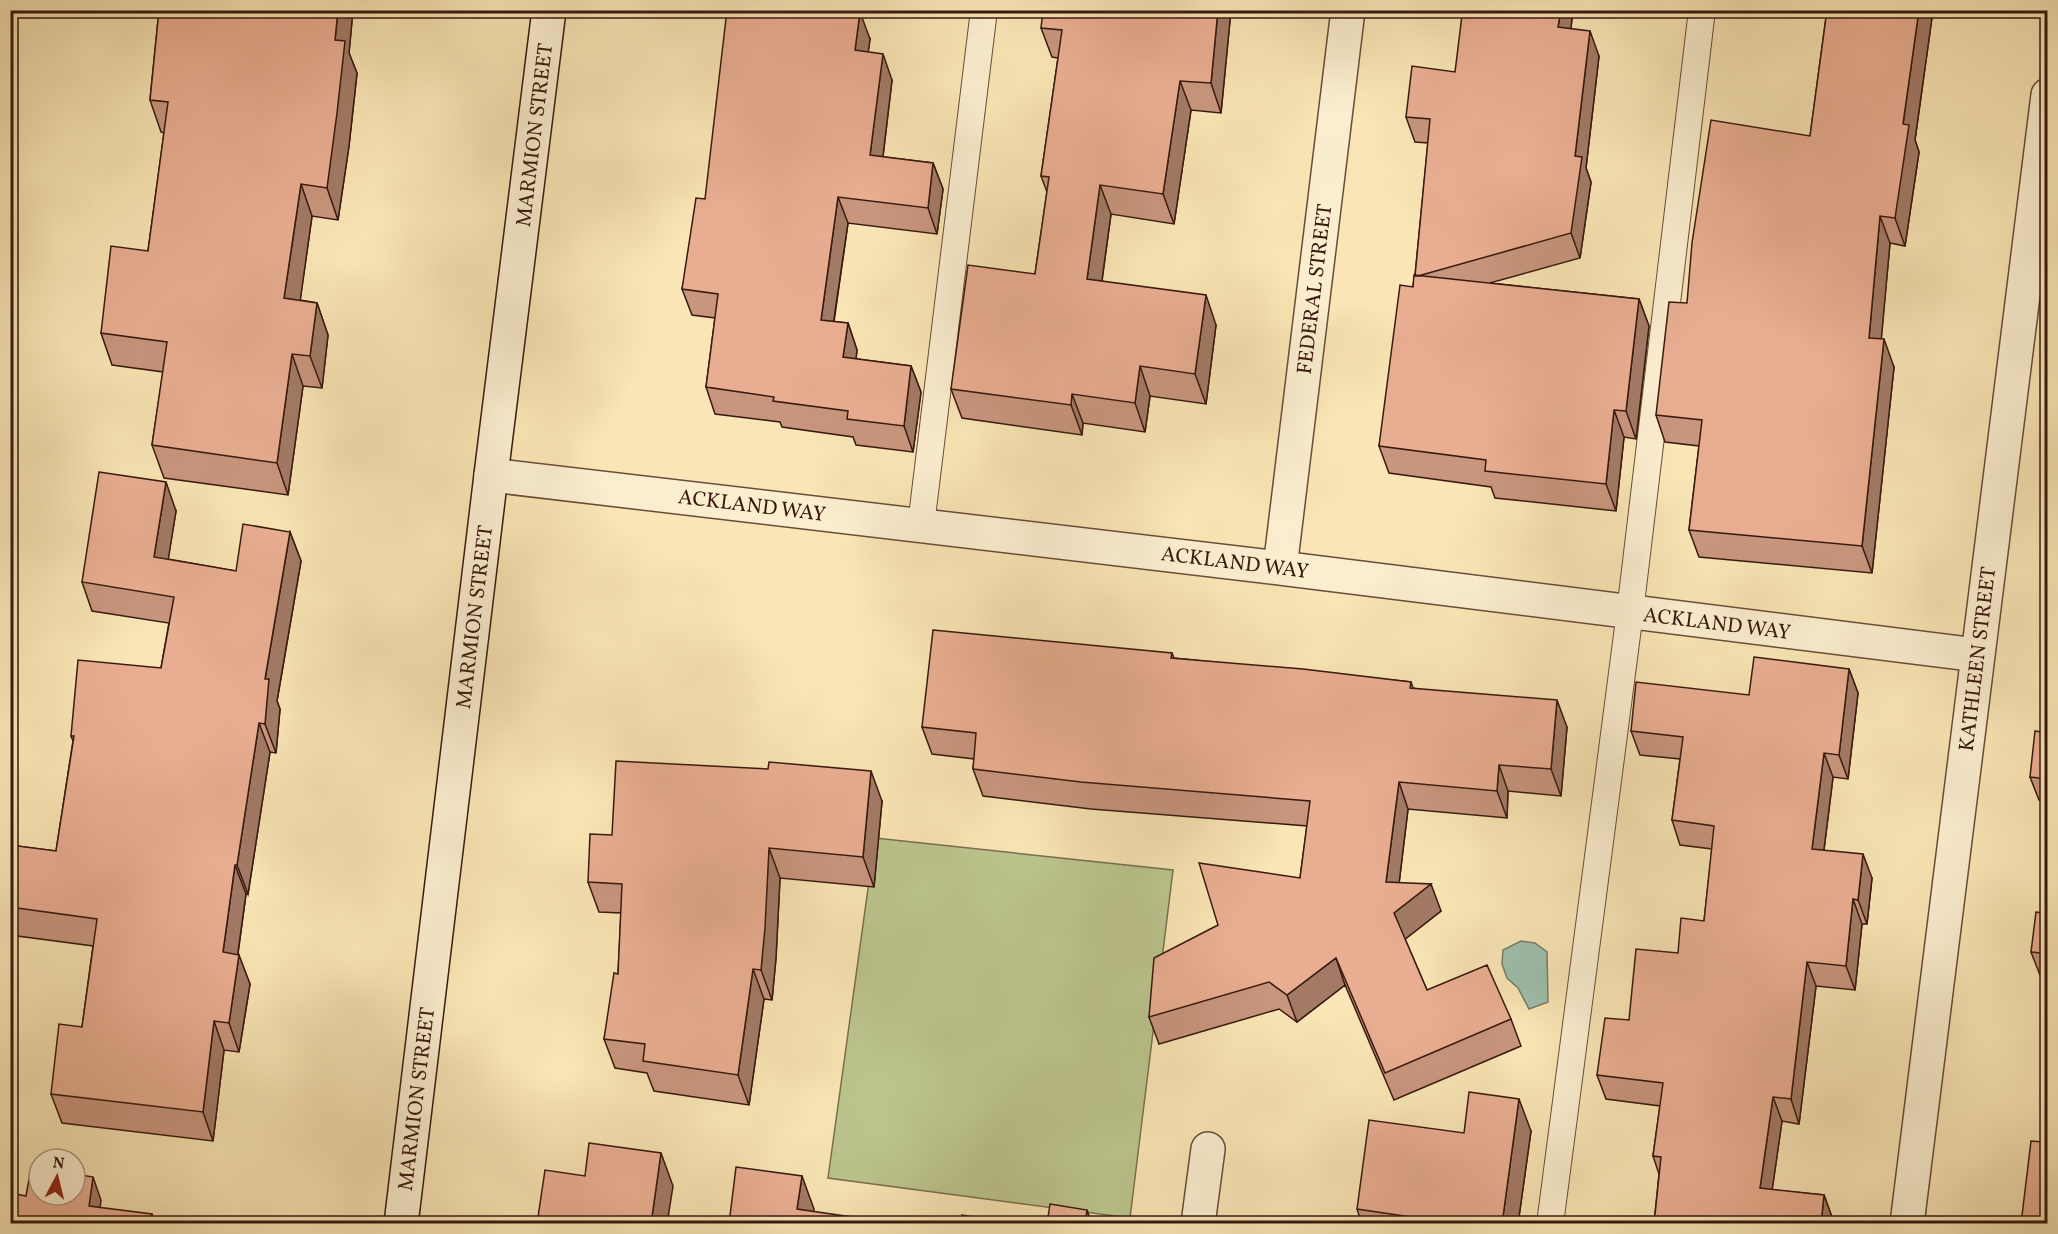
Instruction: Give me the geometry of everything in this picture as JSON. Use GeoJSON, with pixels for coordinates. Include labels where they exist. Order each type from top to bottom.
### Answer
{"type":"FeatureCollection","features":[{"type":"Feature","properties":{"kind":"street","name":"MARMION STREET"},"geometry":{"type":"LineString","coordinates":[[401,1224],[549,10]]}},
{"type":"Feature","properties":{"kind":"street","name":"FEDERAL STREET"},"geometry":{"type":"LineString","coordinates":[[1280,568],[1348,10]]}},
{"type":"Feature","properties":{"kind":"street","name":"KATHLEEN STREET"},"geometry":{"type":"LineString","coordinates":[[1907,1224],[2047,101]]}},
{"type":"Feature","properties":{"kind":"street","name":"ACKLAND WAY"},"geometry":{"type":"LineString","coordinates":[[491,475],[1280,568],[1977,655]]}},
{"type":"Feature","properties":{"kind":"street"},"geometry":{"type":"LineString","coordinates":[[1198,1224],[1208,1149]]}},
{"type":"Feature","properties":{"kind":"lane"},"geometry":{"type":"LineString","coordinates":[[921,525],[984,10]]}},
{"type":"Feature","properties":{"kind":"lane"},"geometry":{"type":"LineString","coordinates":[[1550,1224],[1630,612],[1702,10]]}},
{"type":"Feature","properties":{"kind":"green space"},"geometry":{"type":"Polygon","coordinates":[[[875,838],[1173,870],[1130,1218],[828,1178],[875,838]]]}},
{"type":"Feature","properties":{"kind":"shaded area"},"geometry":{"type":"Polygon","coordinates":[[[1521,941],[1535,943],[1547,952],[1548,1002],[1529,1009],[1518,988],[1507,978],[1502,964],[1503,950],[1521,941]]]}},
{"type":"Feature","properties":{"kind":"building"},"geometry":{"type":"Polygon","coordinates":[[[159,10],[338,10],[335,40],[345,41],[327,188],[301,184],[284,298],[317,303],[310,356],[292,354],[277,463],[152,445],[167,342],[101,333],[111,246],[148,251],[168,102],[150,100],[159,10]]]}},
{"type":"Feature","properties":{"kind":"building"},"geometry":{"type":"Polygon","coordinates":[[[727,10],[860,12],[855,50],[883,54],[870,155],[933,163],[928,208],[838,197],[821,320],[848,323],[843,357],[911,366],[904,426],[847,419],[848,411],[773,401],[774,397],[706,387],[718,294],[682,289],[696,198],[705,199],[727,10]]]}},
{"type":"Feature","properties":{"kind":"building"},"geometry":{"type":"Polygon","coordinates":[[[1043,10],[1218,10],[1211,83],[1180,81],[1163,194],[1100,185],[1087,279],[1206,295],[1195,374],[1140,366],[1135,403],[1072,394],[1071,405],[951,389],[968,265],[1035,274],[1049,177],[1041,176],[1062,30],[1041,28],[1043,10]]]}},
{"type":"Feature","properties":{"kind":"building"},"geometry":{"type":"Polygon","coordinates":[[[1479,10],[1561,10],[1558,27],[1590,31],[1575,156],[1582,157],[1571,233],[1415,276],[1430,119],[1406,117],[1412,66],[1455,72],[1462,15],[1478,17],[1479,10]]]}},
{"type":"Feature","properties":{"kind":"building"},"geometry":{"type":"Polygon","coordinates":[[[1827,10],[1919,10],[1903,124],[1909,125],[1895,218],[1880,216],[1869,338],[1884,339],[1862,546],[1689,530],[1702,420],[1656,415],[1669,302],[1687,303],[1692,243],[1711,120],[1810,136],[1827,10]]]}},
{"type":"Feature","properties":{"kind":"building"},"geometry":{"type":"Polygon","coordinates":[[[1414,275],[1639,299],[1626,411],[1614,410],[1606,484],[1485,471],[1486,460],[1379,446],[1400,285],[1413,287],[1414,275]]]}},
{"type":"Feature","properties":{"kind":"building"},"geometry":{"type":"Polygon","coordinates":[[[99,472],[166,482],[154,557],[236,571],[243,524],[290,532],[265,679],[269,679],[265,724],[259,723],[223,952],[239,955],[229,1023],[214,1021],[203,1112],[51,1094],[59,1024],[82,1027],[97,919],[10,907],[10,845],[56,851],[74,736],[71,736],[78,660],[161,668],[174,597],[82,582],[99,472]]]}},
{"type":"Feature","properties":{"kind":"building"},"geometry":{"type":"Polygon","coordinates":[[[933,630],[1172,653],[1171,658],[1303,669],[1411,682],[1410,688],[1557,700],[1551,769],[1499,765],[1497,791],[1399,782],[1386,882],[1431,884],[1394,913],[1427,990],[1487,965],[1511,1019],[1385,1073],[1336,958],[1287,995],[1269,982],[1149,1017],[1154,958],[1218,925],[1199,863],[1300,878],[1310,801],[1081,782],[973,769],[976,733],[922,727],[933,630]]]}},
{"type":"Feature","properties":{"kind":"building"},"geometry":{"type":"Polygon","coordinates":[[[1754,657],[1849,669],[1839,755],[1824,753],[1812,849],[1863,854],[1858,900],[1853,899],[1846,966],[1807,962],[1791,1099],[1773,1097],[1760,1188],[1824,1195],[1821,1224],[1654,1224],[1661,1157],[1653,1156],[1663,1083],[1597,1075],[1605,1018],[1629,1020],[1636,949],[1678,953],[1681,918],[1704,921],[1714,826],[1672,820],[1683,737],[1631,731],[1636,682],[1749,695],[1754,657]]]}},
{"type":"Feature","properties":{"kind":"building"},"geometry":{"type":"Polygon","coordinates":[[[2035,731],[2048,733],[2048,779],[2030,777],[2035,731]]]}},
{"type":"Feature","properties":{"kind":"building"},"geometry":{"type":"Polygon","coordinates":[[[616,761],[768,769],[769,762],[871,771],[863,857],[769,848],[761,970],[753,969],[738,1075],[643,1061],[645,1044],[604,1039],[614,973],[618,974],[622,884],[588,882],[590,834],[612,835],[616,761]]]}},
{"type":"Feature","properties":{"kind":"building"},"geometry":{"type":"Polygon","coordinates":[[[2036,912],[2048,914],[2048,954],[2031,952],[2036,912]]]}},
{"type":"Feature","properties":{"kind":"building"},"geometry":{"type":"Polygon","coordinates":[[[1469,1092],[1519,1099],[1502,1224],[1459,1224],[1357,1209],[1369,1120],[1464,1133],[1469,1092]]]}},
{"type":"Feature","properties":{"kind":"building"},"geometry":{"type":"Polygon","coordinates":[[[2048,1098],[2048,1224],[2021,1224],[2031,1141],[2042,1142],[2048,1098]]]}},
{"type":"Feature","properties":{"kind":"building"},"geometry":{"type":"Polygon","coordinates":[[[589,1143],[661,1153],[651,1224],[537,1224],[545,1170],[585,1176],[589,1143]]]}},
{"type":"Feature","properties":{"kind":"building"},"geometry":{"type":"Polygon","coordinates":[[[736,1167],[802,1176],[797,1209],[901,1224],[729,1224],[736,1167]]]}},
{"type":"Feature","properties":{"kind":"building"},"geometry":{"type":"Polygon","coordinates":[[[87,1176],[93,1177],[89,1206],[152,1214],[150,1224],[10,1224],[10,1193],[26,1196],[27,1190],[27,1207],[87,1207],[87,1176]]]}},
{"type":"Feature","properties":{"kind":"building"},"geometry":{"type":"Polygon","coordinates":[[[1050,1204],[1087,1210],[1085,1224],[1047,1224],[1050,1204]]]}},
{"type":"Feature","properties":{"kind":"building"},"geometry":{"type":"Polygon","coordinates":[[[962,1215],[1011,1224],[961,1224],[962,1215]]]}}]}
